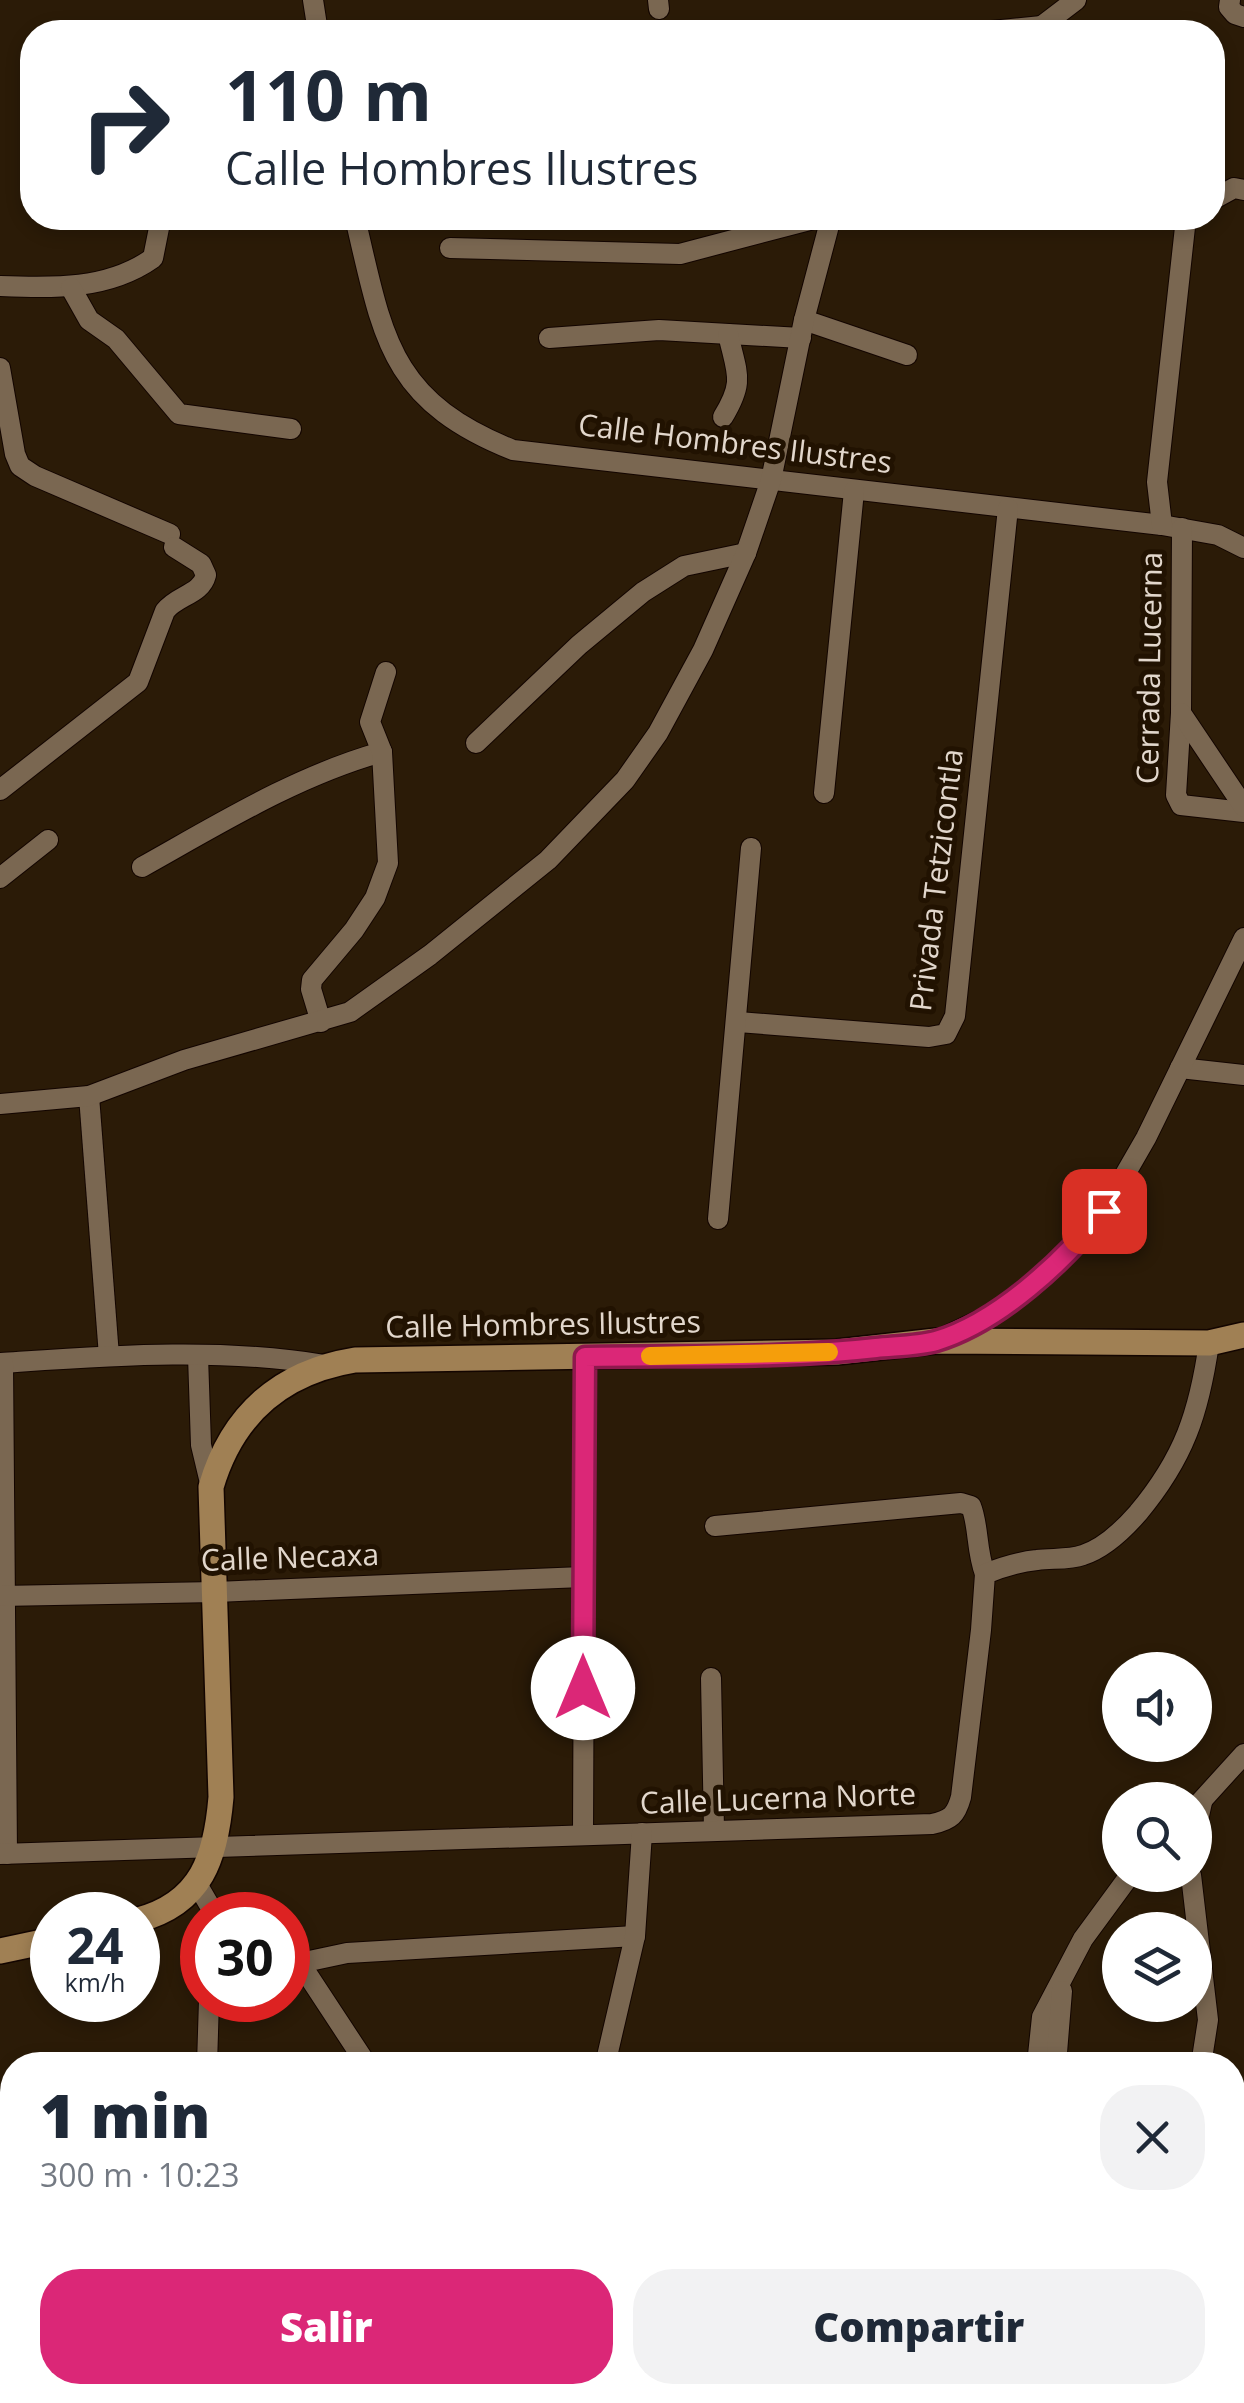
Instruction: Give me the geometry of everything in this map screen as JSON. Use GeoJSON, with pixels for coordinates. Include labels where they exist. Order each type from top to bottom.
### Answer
{"type":"FeatureCollection","features":[{"type":"Feature","properties":{"kind":"main road","name":"Calle Hombres Ilustres"},"geometry":{"type":"LineString","coordinates":[[160,1911],[174,1906],[197,1884],[216,1848],[221,1797],[212,1487],[218,1462],[253,1410],[276,1388],[325,1365],[355,1360],[836,1352],[936,1341],[1208,1344],[1244,1336]]}},
{"type":"Feature","properties":{"kind":"main road"},"geometry":{"type":"LineString","coordinates":[[0,1950],[30,1944]]}},
{"type":"Feature","properties":{"kind":"street"},"geometry":{"type":"LineString","coordinates":[[1050,20],[1076,0]]}},
{"type":"Feature","properties":{"kind":"street"},"geometry":{"type":"LineString","coordinates":[[1230,0],[1229,7],[1244,17]]}},
{"type":"Feature","properties":{"kind":"street"},"geometry":{"type":"LineString","coordinates":[[0,286],[71,288],[137,270],[153,258],[159,230]]}},
{"type":"Feature","properties":{"kind":"street","name":"Calle Hombres Ilustres"},"geometry":{"type":"LineString","coordinates":[[358,230],[379,319],[397,363],[422,394],[476,435],[513,450],[1172,527],[1218,535],[1243,545]]}},
{"type":"Feature","properties":{"kind":"street"},"geometry":{"type":"LineString","coordinates":[[450,248],[680,254],[771,230]]}},
{"type":"Feature","properties":{"kind":"street"},"geometry":{"type":"LineString","coordinates":[[0,1104],[88,1096],[184,1060],[350,1012],[430,955],[548,860],[625,780],[658,733],[703,650],[746,553],[771,480],[829,230]]}},
{"type":"Feature","properties":{"kind":"street","name":"Cerrada Lucerna"},"geometry":{"type":"LineString","coordinates":[[1185,230],[1157,482],[1172,527],[1181,714],[1176,794],[1181,805],[1244,809]]}},
{"type":"Feature","properties":{"kind":"street"},"geometry":{"type":"LineString","coordinates":[[71,288],[89,320],[116,339],[178,414],[291,430]]}},
{"type":"Feature","properties":{"kind":"street"},"geometry":{"type":"LineString","coordinates":[[550,338],[659,330],[728,334],[803,329],[907,355]]}},
{"type":"Feature","properties":{"kind":"street"},"geometry":{"type":"LineString","coordinates":[[722,418],[737,394],[739,383],[728,334]]}},
{"type":"Feature","properties":{"kind":"street"},"geometry":{"type":"LineString","coordinates":[[0,368],[20,466],[172,541],[201,564],[206,575],[198,590],[172,602],[165,610],[138,682],[0,790]]}},
{"type":"Feature","properties":{"kind":"street"},"geometry":{"type":"LineString","coordinates":[[824,793],[854,491]]}},
{"type":"Feature","properties":{"kind":"street","name":"Privada Tetzicontla"},"geometry":{"type":"LineString","coordinates":[[738,1022],[929,1037],[946,1034],[955,1016],[1008,508]]}},
{"type":"Feature","properties":{"kind":"street"},"geometry":{"type":"LineString","coordinates":[[476,743],[579,645],[643,592],[684,566],[746,553]]}},
{"type":"Feature","properties":{"kind":"street"},"geometry":{"type":"LineString","coordinates":[[321,1022],[312,980],[376,898],[388,863],[382,752],[370,722],[386,672]]}},
{"type":"Feature","properties":{"kind":"street"},"geometry":{"type":"LineString","coordinates":[[1181,714],[1244,809]]}},
{"type":"Feature","properties":{"kind":"street"},"geometry":{"type":"LineString","coordinates":[[142,867],[273,796],[342,763],[382,752]]}},
{"type":"Feature","properties":{"kind":"street"},"geometry":{"type":"LineString","coordinates":[[0,878],[48,840]]}},
{"type":"Feature","properties":{"kind":"street"},"geometry":{"type":"LineString","coordinates":[[718,1219],[751,848]]}},
{"type":"Feature","properties":{"kind":"street","name":"Calle Hombres Ilustres"},"geometry":{"type":"LineString","coordinates":[[936,1341],[995,1312],[1082,1239],[1126,1177],[1244,938]]}},
{"type":"Feature","properties":{"kind":"street"},"geometry":{"type":"LineString","coordinates":[[1180,1068],[1244,1075]]}},
{"type":"Feature","properties":{"kind":"street"},"geometry":{"type":"LineString","coordinates":[[88,1096],[109,1356]]}},
{"type":"Feature","properties":{"kind":"street"},"geometry":{"type":"LineString","coordinates":[[715,1526],[961,1503],[970,1506],[975,1516],[977,1552],[985,1574],[1009,1564],[1086,1554],[1132,1521],[1166,1480],[1182,1452],[1194,1418],[1208,1344]]}},
{"type":"Feature","properties":{"kind":"street"},"geometry":{"type":"LineString","coordinates":[[4,1854],[2,1363],[109,1356],[198,1356],[278,1357],[325,1365]]}},
{"type":"Feature","properties":{"kind":"street","name":"Calle Hombres Ilustres"},"geometry":{"type":"LineString","coordinates":[[198,1356],[201,1445],[212,1487]]}},
{"type":"Feature","properties":{"kind":"street"},"geometry":{"type":"LineString","coordinates":[[583,1835],[585,1357]]}},
{"type":"Feature","properties":{"kind":"street","name":"Calle Lucerna Norte"},"geometry":{"type":"LineString","coordinates":[[4,1854],[932,1824],[948,1820],[956,1812],[961,1797],[982,1630],[985,1574]]}},
{"type":"Feature","properties":{"kind":"street","name":"Calle Necaxa"},"geometry":{"type":"LineString","coordinates":[[1,1596],[216,1592],[583,1577]]}},
{"type":"Feature","properties":{"kind":"street"},"geometry":{"type":"LineString","coordinates":[[710,1678],[714,1830]]}},
{"type":"Feature","properties":{"kind":"street"},"geometry":{"type":"LineString","coordinates":[[1212,1790],[1244,1754]]}},
{"type":"Feature","properties":{"kind":"street"},"geometry":{"type":"LineString","coordinates":[[607,2052],[635,1936],[642,1833]]}},
{"type":"Feature","properties":{"kind":"street"},"geometry":{"type":"LineString","coordinates":[[197,1884],[202,1892]]}},
{"type":"Feature","properties":{"kind":"street"},"geometry":{"type":"LineString","coordinates":[[1038,2052],[1042,2017],[1084,1939],[1118,1892]]}},
{"type":"Feature","properties":{"kind":"street"},"geometry":{"type":"LineString","coordinates":[[1193,1892],[1208,2020],[1203,2052]]}},
{"type":"Feature","properties":{"kind":"street"},"geometry":{"type":"LineString","coordinates":[[310,1957],[635,1936]]}},
{"type":"Feature","properties":{"kind":"street"},"geometry":{"type":"LineString","coordinates":[[1057,2052],[1064,1974]]}},
{"type":"Feature","properties":{"kind":"street"},"geometry":{"type":"LineString","coordinates":[[310,1982],[358,2052]]}},
{"type":"Feature","properties":{"kind":"street"},"geometry":{"type":"LineString","coordinates":[[207,2052],[208,2022]]}},
{"type":"Feature","properties":{"kind":"slow traffic"},"geometry":{"type":"LineString","coordinates":[[650,1356],[829,1352]]}},
{"type":"Feature","properties":{"kind":"route"},"geometry":{"type":"LineString","coordinates":[[583,1688],[585,1357],[836,1352],[936,1341],[995,1312],[1024,1290],[1082,1239],[1104,1211]]}}]}
